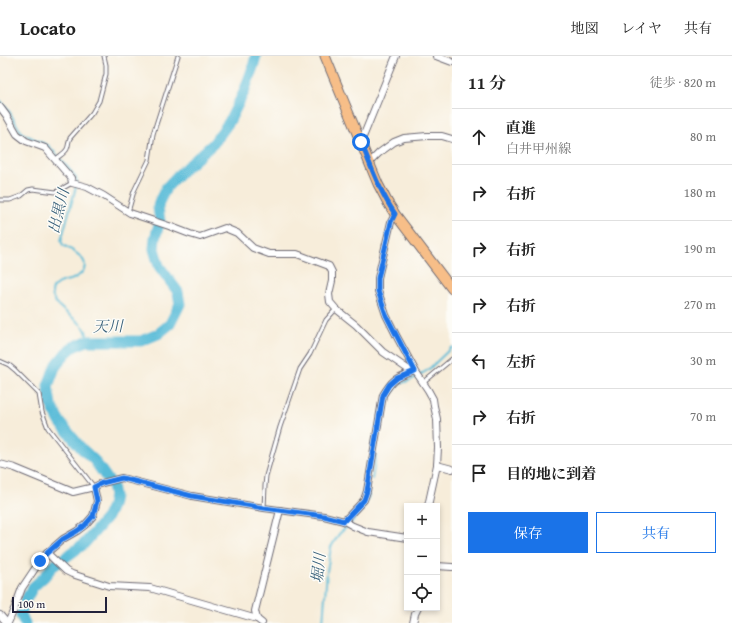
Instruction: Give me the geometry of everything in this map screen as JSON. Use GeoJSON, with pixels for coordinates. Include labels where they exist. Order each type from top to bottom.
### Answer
{"type":"FeatureCollection","features":[{"type":"Feature","properties":{"kind":"main road"},"geometry":{"type":"LineString","coordinates":[[325,56],[381,191],[395,214],[451,285]]}},
{"type":"Feature","properties":{"kind":"street"},"geometry":{"type":"LineString","coordinates":[[361,142],[396,56]]}},
{"type":"Feature","properties":{"kind":"street"},"geometry":{"type":"LineString","coordinates":[[436,56],[452,62]]}},
{"type":"Feature","properties":{"kind":"street"},"geometry":{"type":"LineString","coordinates":[[0,107],[17,134],[26,140],[45,148],[75,184],[87,187],[128,212],[200,237],[225,228],[237,233],[253,248],[269,254],[297,254],[329,266],[332,272],[332,281],[329,294],[330,302],[383,352],[414,372],[422,381],[433,399],[438,448],[436,473],[429,503]]}},
{"type":"Feature","properties":{"kind":"street"},"geometry":{"type":"LineString","coordinates":[[368,162],[394,142],[404,138],[442,136],[452,139]]}},
{"type":"Feature","properties":{"kind":"street"},"geometry":{"type":"LineString","coordinates":[[395,214],[391,222],[378,278],[378,291],[386,315],[414,372]]}},
{"type":"Feature","properties":{"kind":"street"},"geometry":{"type":"LineString","coordinates":[[345,522],[364,500],[367,491],[383,395],[389,385],[397,378],[414,372]]}},
{"type":"Feature","properties":{"kind":"street"},"geometry":{"type":"LineString","coordinates":[[0,464],[15,468],[73,492],[122,478],[192,496],[324,516],[345,522],[368,532],[404,538]]}},
{"type":"Feature","properties":{"kind":"street"},"geometry":{"type":"LineString","coordinates":[[437,465],[452,469]]}},
{"type":"Feature","properties":{"kind":"street"},"geometry":{"type":"LineString","coordinates":[[0,615],[7,623],[22,588],[31,573],[63,539],[85,525],[93,516],[97,501],[94,487]]}},
{"type":"Feature","properties":{"kind":"street"},"geometry":{"type":"LineString","coordinates":[[259,621],[255,612],[280,510]]}},
{"type":"Feature","properties":{"kind":"street"},"geometry":{"type":"LineString","coordinates":[[49,555],[66,571],[109,586],[150,588],[259,621]]}},
{"type":"Feature","properties":{"kind":"street"},"geometry":{"type":"LineString","coordinates":[[440,566],[452,567]]}},
{"type":"Feature","properties":{"kind":"street"},"geometry":{"type":"LineString","coordinates":[[413,623],[416,611]]}},
{"type":"Feature","properties":{"kind":"lane"},"geometry":{"type":"LineString","coordinates":[[55,160],[67,149],[70,138],[92,113],[99,101],[106,74],[104,56]]}},
{"type":"Feature","properties":{"kind":"lane"},"geometry":{"type":"LineString","coordinates":[[128,212],[134,191],[149,160],[153,134],[178,56]]}},
{"type":"Feature","properties":{"kind":"lane"},"geometry":{"type":"LineString","coordinates":[[0,200],[10,200],[21,196],[28,190],[56,192],[75,184]]}},
{"type":"Feature","properties":{"kind":"lane"},"geometry":{"type":"LineString","coordinates":[[264,508],[266,476],[280,427],[300,369],[310,354],[326,320],[336,309]]}},
{"type":"Feature","properties":{"kind":"lane"},"geometry":{"type":"LineString","coordinates":[[422,381],[452,359]]}},
{"type":"Feature","properties":{"kind":"lane"},"geometry":{"type":"LineString","coordinates":[[0,361],[9,365],[15,370],[38,394],[42,412],[48,428],[94,487]]}},
{"type":"Feature","properties":{"kind":"waterway","name":"天川"},"geometry":{"type":"LineString","coordinates":[[25,623],[21,616],[24,603],[33,587],[52,567],[84,544],[107,517],[112,506],[114,496],[112,485],[94,460],[81,448],[60,422],[51,405],[48,386],[55,367],[73,347],[87,341],[141,341],[158,334],[170,324],[180,304],[178,292],[159,266],[154,249],[155,238],[160,221],[158,207],[159,202],[166,188],[179,174],[213,144],[229,122],[244,92],[256,56]]}},
{"type":"Feature","properties":{"kind":"waterway","name":"出黒川"},"geometry":{"type":"LineString","coordinates":[[0,100],[9,111],[22,133],[49,146],[76,177],[77,183],[61,241],[63,245],[79,255],[85,267],[76,277],[55,285],[52,293],[57,304],[83,327],[86,332],[87,341]]}},
{"type":"Feature","properties":{"kind":"waterway","name":"堀川"},"geometry":{"type":"LineString","coordinates":[[382,420],[387,400],[399,384],[411,380],[428,370],[452,347]]}},
{"type":"Feature","properties":{"kind":"waterway","name":"堀川"},"geometry":{"type":"LineString","coordinates":[[372,479],[376,456]]}},
{"type":"Feature","properties":{"kind":"waterway","name":"堀川"},"geometry":{"type":"LineString","coordinates":[[323,623],[327,571],[331,547],[339,534],[349,525],[362,509],[369,495]]}},
{"type":"Feature","properties":{"kind":"route"},"geometry":{"type":"LineString","coordinates":[[40,561],[63,539],[85,525],[93,516],[97,501],[94,487],[102,483],[122,478],[192,496],[324,516],[344,521],[364,500],[367,491],[383,395],[389,385],[397,378],[415,371],[386,315],[378,291],[378,278],[391,222],[395,214],[378,184],[361,142]]}}]}
